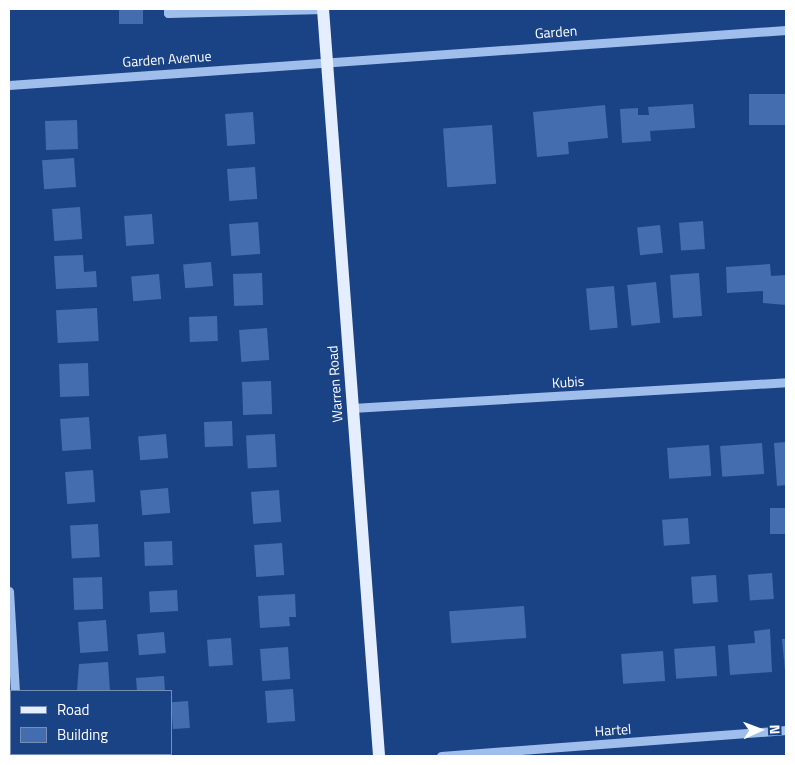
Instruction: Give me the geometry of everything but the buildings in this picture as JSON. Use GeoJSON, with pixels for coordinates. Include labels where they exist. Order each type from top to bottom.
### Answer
{"type":"FeatureCollection","features":[{"type":"Feature","properties":{"kind":"main road","name":"Warren Road"},"geometry":{"type":"LineString","coordinates":[[323,9],[379,756]]}},
{"type":"Feature","properties":{"kind":"street"},"geometry":{"type":"LineString","coordinates":[[168,9],[168,13],[323,9]]}},
{"type":"Feature","properties":{"kind":"street","name":"Garden"},"geometry":{"type":"LineString","coordinates":[[327,62],[786,30]]}},
{"type":"Feature","properties":{"kind":"street","name":"Garden Avenue"},"geometry":{"type":"LineString","coordinates":[[9,84],[327,62]]}},
{"type":"Feature","properties":{"kind":"street","name":"Kubis"},"geometry":{"type":"LineString","coordinates":[[352,408],[786,382]]}},
{"type":"Feature","properties":{"kind":"street"},"geometry":{"type":"LineString","coordinates":[[9,591],[15,690]]}},
{"type":"Feature","properties":{"kind":"street","name":"Hartel"},"geometry":{"type":"LineString","coordinates":[[441,756],[462,756],[786,730]]}}]}
